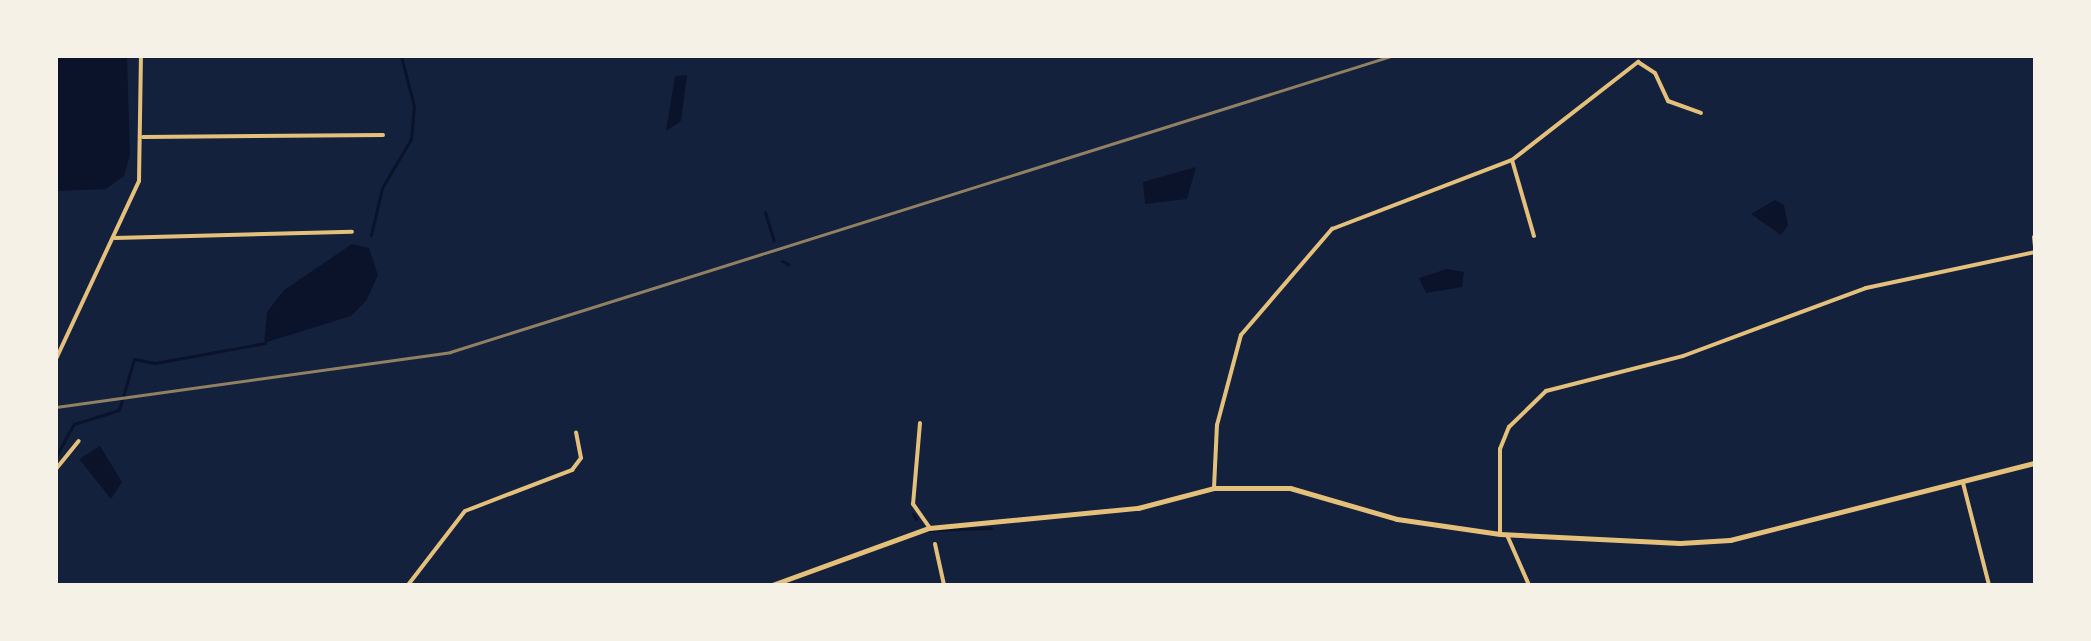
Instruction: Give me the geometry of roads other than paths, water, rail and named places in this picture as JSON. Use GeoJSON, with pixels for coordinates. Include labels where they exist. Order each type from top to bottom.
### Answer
{"type":"FeatureCollection","features":[{"type":"Feature","properties":{"kind":"street"},"geometry":{"type":"LineString","coordinates":[[56,359],[139,181],[143,137],[141,56]]}},
{"type":"Feature","properties":{"kind":"street"},"geometry":{"type":"LineString","coordinates":[[1214,488],[1217,425],[1241,335],[1306,252],[1332,229],[1385,204],[1512,160],[1642,56]]}},
{"type":"Feature","properties":{"kind":"street"},"geometry":{"type":"LineString","coordinates":[[1638,62],[1655,73],[1668,101],[1701,113]]}},
{"type":"Feature","properties":{"kind":"street"},"geometry":{"type":"LineString","coordinates":[[143,137],[383,135]]}},
{"type":"Feature","properties":{"kind":"street"},"geometry":{"type":"LineString","coordinates":[[1512,160],[1534,236]]}},
{"type":"Feature","properties":{"kind":"street"},"geometry":{"type":"LineString","coordinates":[[115,238],[352,232]]}},
{"type":"Feature","properties":{"kind":"street"},"geometry":{"type":"LineString","coordinates":[[1529,585],[1503,534],[1500,449],[1509,427],[1546,391],[1683,356],[1866,288],[2035,249],[2034,237]]}},
{"type":"Feature","properties":{"kind":"street"},"geometry":{"type":"LineString","coordinates":[[920,423],[913,504],[929,528]]}},
{"type":"Feature","properties":{"kind":"street"},"geometry":{"type":"LineString","coordinates":[[408,585],[465,511],[572,470],[581,458],[576,432]]}},
{"type":"Feature","properties":{"kind":"street"},"geometry":{"type":"LineString","coordinates":[[56,469],[79,441]]}},
{"type":"Feature","properties":{"kind":"street"},"geometry":{"type":"LineString","coordinates":[[772,585],[929,528],[1138,508],[1214,488],[1290,488],[1397,519],[1503,534],[1730,540],[2035,463]]}},
{"type":"Feature","properties":{"kind":"street"},"geometry":{"type":"LineString","coordinates":[[1963,483],[1989,585]]}},
{"type":"Feature","properties":{"kind":"street"},"geometry":{"type":"LineString","coordinates":[[935,544],[944,585]]}},
{"type":"Feature","properties":{"kind":"water"},"geometry":{"type":"Polygon","coordinates":[[[56,56],[127,56],[130,155],[124,176],[106,189],[56,191],[56,56]]]}},
{"type":"Feature","properties":{"kind":"water"},"geometry":{"type":"Polygon","coordinates":[[[687,75],[681,121],[666,131],[675,76],[687,75]]]}},
{"type":"Feature","properties":{"kind":"water"},"geometry":{"type":"Polygon","coordinates":[[[1196,167],[1187,199],[1145,204],[1143,182],[1196,167]]]}},
{"type":"Feature","properties":{"kind":"water"},"geometry":{"type":"Polygon","coordinates":[[[1775,200],[1784,205],[1788,225],[1781,235],[1751,214],[1775,200]]]}},
{"type":"Feature","properties":{"kind":"water"},"geometry":{"type":"Polygon","coordinates":[[[352,244],[369,248],[378,275],[366,301],[351,316],[264,343],[267,312],[284,290],[352,244]]]}},
{"type":"Feature","properties":{"kind":"water"},"geometry":{"type":"Polygon","coordinates":[[[1447,269],[1464,272],[1462,287],[1426,293],[1419,278],[1447,269]]]}},
{"type":"Feature","properties":{"kind":"water"},"geometry":{"type":"Polygon","coordinates":[[[100,446],[122,482],[111,499],[79,459],[100,446]]]}},
{"type":"Feature","properties":{"kind":"waterway"},"geometry":{"type":"LineString","coordinates":[[371,235],[382,188],[411,139],[414,106],[401,56]]}},
{"type":"Feature","properties":{"kind":"waterway"},"geometry":{"type":"LineString","coordinates":[[765,212],[774,241]]}},
{"type":"Feature","properties":{"kind":"waterway"},"geometry":{"type":"LineString","coordinates":[[782,261],[788,264]]}},
{"type":"Feature","properties":{"kind":"waterway"},"geometry":{"type":"LineString","coordinates":[[56,456],[74,424],[119,410],[134,359],[155,363],[265,343]]}},
{"type":"Feature","properties":{"kind":"waterway"},"geometry":{"type":"LineString","coordinates":[[913,514],[916,519]]}},
{"type":"Feature","properties":{"kind":"waterway"},"geometry":{"type":"LineString","coordinates":[[928,530],[991,528]]}},
{"type":"Feature","properties":{"kind":"railway"},"geometry":{"type":"LineString","coordinates":[[56,407],[450,352],[1391,56]]}}]}
